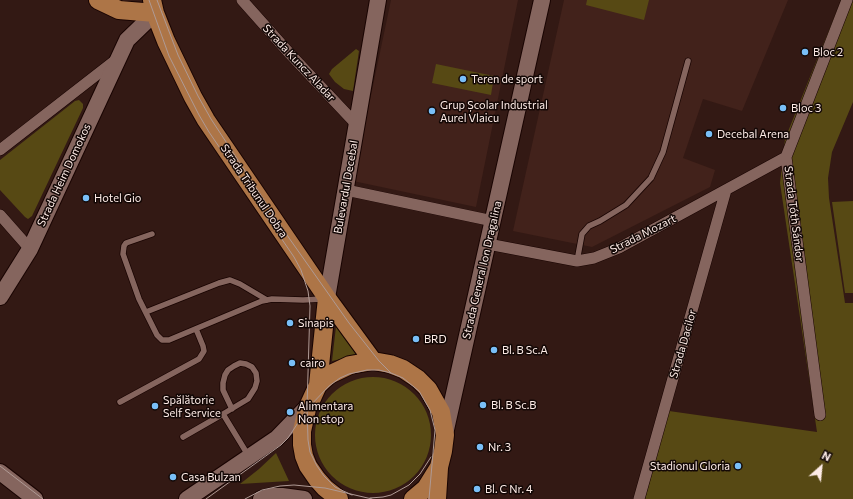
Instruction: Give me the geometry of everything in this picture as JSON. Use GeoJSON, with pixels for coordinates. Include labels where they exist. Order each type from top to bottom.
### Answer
{"type":"FeatureCollection","features":[{"type":"Feature","properties":{"kind":"main road"},"geometry":{"type":"LineString","coordinates":[[98,0],[119,10],[154,7]]}},
{"type":"Feature","properties":{"kind":"main road","name":"Bulevardul Decebal"},"geometry":{"type":"LineString","coordinates":[[327,298],[378,0]]}},
{"type":"Feature","properties":{"kind":"main road","name":"Strada General Ion Dragalina"},"geometry":{"type":"LineString","coordinates":[[445,435],[520,105],[542,0]]}},
{"type":"Feature","properties":{"kind":"main road","name":"Strada Heim Domokos"},"geometry":{"type":"LineString","coordinates":[[0,297],[30,249],[127,40],[154,7]]}},
{"type":"Feature","properties":{"kind":"main road","name":"Strada Tribunul Dobra"},"geometry":{"type":"LineString","coordinates":[[154,7],[166,41],[206,120],[327,298]]}},
{"type":"Feature","properties":{"kind":"main road"},"geometry":{"type":"LineString","coordinates":[[327,298],[373,361]]}},
{"type":"Feature","properties":{"kind":"main road"},"geometry":{"type":"LineString","coordinates":[[318,386],[327,298]]}},
{"type":"Feature","properties":{"kind":"main road"},"geometry":{"type":"LineString","coordinates":[[339,499],[325,488],[317,479],[308,466],[304,456],[302,431],[308,406],[318,386],[329,375],[350,365],[373,361],[384,362],[410,373],[424,384],[433,395],[441,412],[445,435],[439,467],[437,499]]}},
{"type":"Feature","properties":{"kind":"main road"},"geometry":{"type":"LineString","coordinates":[[187,499],[277,438],[308,406]]}},
{"type":"Feature","properties":{"kind":"main road"},"geometry":{"type":"LineString","coordinates":[[413,499],[426,488],[439,467]]}},
{"type":"Feature","properties":{"kind":"main road"},"geometry":{"type":"LineString","coordinates":[[0,472],[35,499]]}},
{"type":"Feature","properties":{"kind":"main road"},"geometry":{"type":"LineString","coordinates":[[261,499],[272,496],[304,499]]}},
{"type":"Feature","properties":{"kind":"street","name":"Strada Kuncz Aladar"},"geometry":{"type":"LineString","coordinates":[[242,0],[290,54],[357,125]]}},
{"type":"Feature","properties":{"kind":"street","name":"Strada Tóth Sándor"},"geometry":{"type":"LineString","coordinates":[[820,415],[786,157],[847,0]]}},
{"type":"Feature","properties":{"kind":"street","name":"Strada Heim Domokos"},"geometry":{"type":"LineString","coordinates":[[0,150],[117,59]]}},
{"type":"Feature","properties":{"kind":"street","name":"Strada Mozart"},"geometry":{"type":"LineString","coordinates":[[488,244],[577,261],[594,258],[619,248],[786,157]]}},
{"type":"Feature","properties":{"kind":"street"},"geometry":{"type":"LineString","coordinates":[[346,190],[493,221]]}},
{"type":"Feature","properties":{"kind":"street","name":"Strada Dacilor"},"geometry":{"type":"LineString","coordinates":[[639,499],[726,190]]}},
{"type":"Feature","properties":{"kind":"street"},"geometry":{"type":"LineString","coordinates":[[0,214],[30,249]]}},
{"type":"Feature","properties":{"kind":"lane"},"geometry":{"type":"LineString","coordinates":[[577,261],[582,234],[589,226],[626,205],[651,178],[663,152],[688,60]]}},
{"type":"Feature","properties":{"kind":"lane"},"geometry":{"type":"LineString","coordinates":[[152,234],[126,243],[123,250],[126,262],[146,312],[159,338],[162,340],[169,340],[267,300],[327,298]]}},
{"type":"Feature","properties":{"kind":"lane"},"geometry":{"type":"LineString","coordinates":[[146,312],[230,280],[240,284],[267,300]]}},
{"type":"Feature","properties":{"kind":"lane"},"geometry":{"type":"LineString","coordinates":[[120,402],[199,359],[204,351],[196,329]]}},
{"type":"Feature","properties":{"kind":"lane"},"geometry":{"type":"LineString","coordinates":[[183,437],[232,409],[248,399],[255,388],[257,381],[256,373],[252,367],[246,364],[240,363],[234,366],[228,370],[225,375],[223,390],[232,409]]}},
{"type":"Feature","properties":{"kind":"lane"},"geometry":{"type":"LineString","coordinates":[[223,414],[250,457]]}},
{"type":"Feature","properties":{"kind":"shaded area","name":"Grup Școlar Industrial Aurel Vlaicu"},"geometry":{"type":"Polygon","coordinates":[[[391,0],[518,0],[476,207],[353,181],[391,0]]]}},
{"type":"Feature","properties":{"kind":"shaded area"},"geometry":{"type":"Polygon","coordinates":[[[564,0],[788,0],[742,111],[703,99],[683,158],[715,170],[710,187],[592,247],[513,231],[564,0]]]}},
{"type":"Feature","properties":{"kind":"shaded area"},"geometry":{"type":"Polygon","coordinates":[[[587,0],[649,0],[644,20],[586,5],[587,0]]]}},
{"type":"Feature","properties":{"kind":"shaded area"},"geometry":{"type":"Polygon","coordinates":[[[841,0],[853,0],[853,102],[832,152],[828,178],[829,198],[845,303],[853,303],[853,499],[645,499],[669,411],[817,432],[780,183],[785,139],[841,0]]]}},
{"type":"Feature","properties":{"kind":"shaded area"},"geometry":{"type":"Polygon","coordinates":[[[356,49],[359,51],[353,91],[344,89],[335,82],[329,74],[332,69],[356,49]]]}},
{"type":"Feature","properties":{"kind":"shaded area","name":"Teren de sport"},"geometry":{"type":"Polygon","coordinates":[[[436,64],[494,76],[491,95],[432,83],[436,64]]]}},
{"type":"Feature","properties":{"kind":"shaded area"},"geometry":{"type":"Polygon","coordinates":[[[79,100],[83,104],[83,108],[32,216],[28,219],[0,190],[0,160],[75,101],[79,100]]]}},
{"type":"Feature","properties":{"kind":"shaded area"},"geometry":{"type":"Polygon","coordinates":[[[853,201],[853,293],[845,293],[832,202],[853,201]]]}},
{"type":"Feature","properties":{"kind":"shaded area"},"geometry":{"type":"Polygon","coordinates":[[[337,318],[360,351],[350,357],[332,361],[337,318]]]}},
{"type":"Feature","properties":{"kind":"shaded area"},"geometry":{"type":"Polygon","coordinates":[[[373,377],[395,381],[414,394],[427,413],[431,435],[427,457],[414,476],[395,489],[373,493],[351,489],[332,476],[319,457],[315,435],[319,413],[332,394],[351,381],[373,377]]]}},
{"type":"Feature","properties":{"kind":"shaded area"},"geometry":{"type":"Polygon","coordinates":[[[276,453],[289,481],[240,484],[259,469],[276,453]]]}},
{"type":"Feature","properties":{"kind":"tram line"},"geometry":{"type":"LineString","coordinates":[[149,0],[169,56],[199,115],[294,257],[301,270],[308,291],[310,306],[307,407],[310,452],[324,476],[335,487],[352,495]]}},
{"type":"Feature","properties":{"kind":"tram line"},"geometry":{"type":"LineString","coordinates":[[157,0],[178,55],[211,119],[289,238],[349,323],[379,361],[391,373]]}},
{"type":"Feature","properties":{"kind":"tram line"},"geometry":{"type":"LineString","coordinates":[[206,499],[281,445],[288,438],[307,409],[329,386],[340,378],[349,374],[367,370],[379,370],[403,378],[419,391],[430,410],[435,430],[429,499]]}},
{"type":"Feature","properties":{"kind":"tram line"},"geometry":{"type":"LineString","coordinates":[[370,498],[391,495],[409,485],[420,474],[431,457]]}},
{"type":"Feature","properties":{"kind":"tram line"},"geometry":{"type":"LineString","coordinates":[[0,466],[43,499]]}},
{"type":"Feature","properties":{"kind":"tram line"},"geometry":{"type":"LineString","coordinates":[[245,499],[262,490],[294,485],[325,488],[372,499]]}},
{"type":"Feature","properties":{"kind":"place","name":"Bloc 2"},"geometry":{"type":"Point","coordinates":[805,52]}},
{"type":"Feature","properties":{"kind":"place","name":"Teren de sport"},"geometry":{"type":"Point","coordinates":[463,79]}},
{"type":"Feature","properties":{"kind":"place","name":"Bloc 3"},"geometry":{"type":"Point","coordinates":[783,108]}},
{"type":"Feature","properties":{"kind":"place","name":"Grup Școlar Industrial Aurel Vlaicu"},"geometry":{"type":"Point","coordinates":[432,111]}},
{"type":"Feature","properties":{"kind":"place","name":"Decebal Arena"},"geometry":{"type":"Point","coordinates":[709,134]}},
{"type":"Feature","properties":{"kind":"place","name":"Hotel Gio"},"geometry":{"type":"Point","coordinates":[86,198]}},
{"type":"Feature","properties":{"kind":"place","name":"Sinapis"},"geometry":{"type":"Point","coordinates":[290,323]}},
{"type":"Feature","properties":{"kind":"place","name":"BRD"},"geometry":{"type":"Point","coordinates":[416,339]}},
{"type":"Feature","properties":{"kind":"place","name":"Bl. B Sc.A"},"geometry":{"type":"Point","coordinates":[494,350]}},
{"type":"Feature","properties":{"kind":"place","name":"cairo"},"geometry":{"type":"Point","coordinates":[292,363]}},
{"type":"Feature","properties":{"kind":"place","name":"Bl. B Sc.B"},"geometry":{"type":"Point","coordinates":[483,405]}},
{"type":"Feature","properties":{"kind":"place","name":"Spălătorie Self Service"},"geometry":{"type":"Point","coordinates":[155,406]}},
{"type":"Feature","properties":{"kind":"place","name":"Alimentara Non stop"},"geometry":{"type":"Point","coordinates":[290,412]}},
{"type":"Feature","properties":{"kind":"place","name":"Nr. 3"},"geometry":{"type":"Point","coordinates":[480,447]}},
{"type":"Feature","properties":{"kind":"place","name":"Stadionul Gloria"},"geometry":{"type":"Point","coordinates":[738,466]}},
{"type":"Feature","properties":{"kind":"place","name":"Casa Bulzan"},"geometry":{"type":"Point","coordinates":[173,477]}},
{"type":"Feature","properties":{"kind":"place","name":"Bl. C Nr. 4"},"geometry":{"type":"Point","coordinates":[477,489]}}]}
